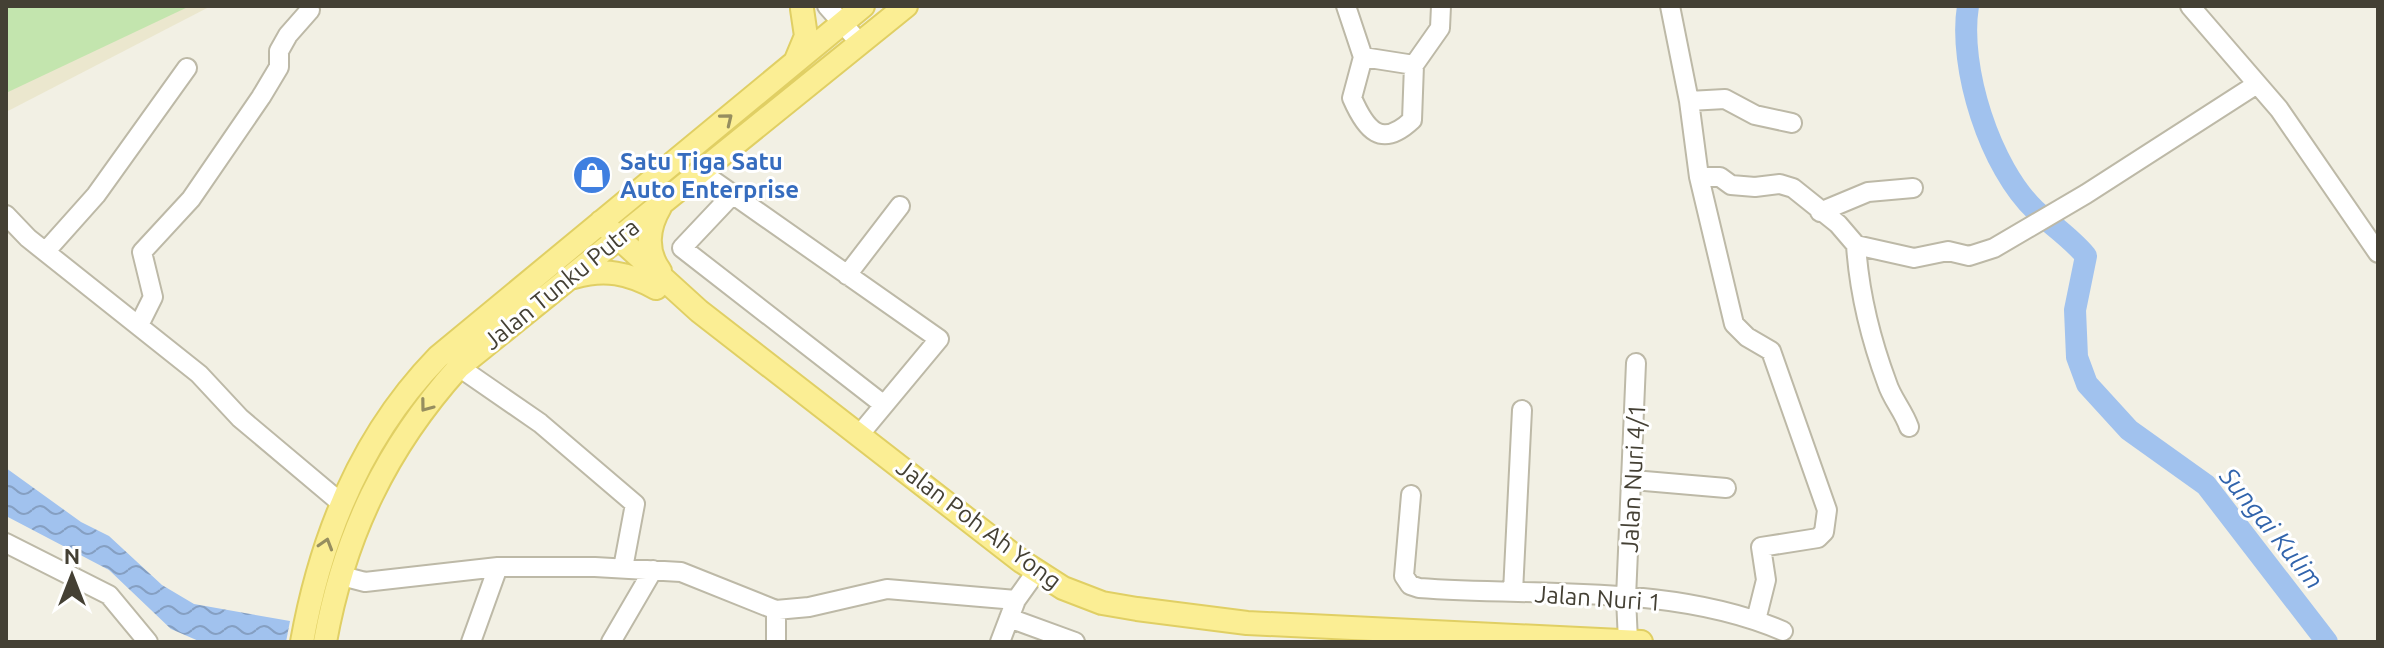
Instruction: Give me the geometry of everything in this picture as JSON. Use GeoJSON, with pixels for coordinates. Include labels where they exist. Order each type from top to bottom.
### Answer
{"type":"FeatureCollection","features":[{"type":"Feature","properties":{"kind":"main road","name":"Jalan Tunku Putra"},"geometry":{"type":"LineString","coordinates":[[304,631],[322,556],[341,503],[383,424],[414,381],[594,227],[863,6]]}},
{"type":"Feature","properties":{"kind":"main road","name":"Jalan Tunku Putra"},"geometry":{"type":"LineString","coordinates":[[327,634],[360,515],[424,406],[459,367],[906,6]]}},
{"type":"Feature","properties":{"kind":"main road"},"geometry":{"type":"LineString","coordinates":[[787,70],[796,60],[806,36],[801,8]]}},
{"type":"Feature","properties":{"kind":"main road"},"geometry":{"type":"LineString","coordinates":[[661,283],[649,241],[652,220],[663,202]]}},
{"type":"Feature","properties":{"kind":"main road","name":"Jalan Poh Ah Yong"},"geometry":{"type":"LineString","coordinates":[[594,227],[661,283],[1036,572],[1102,603],[1247,623],[1419,637],[1641,642]]}},
{"type":"Feature","properties":{"kind":"main road"},"geometry":{"type":"LineString","coordinates":[[548,294],[574,276],[606,271],[661,283]]}},
{"type":"Feature","properties":{"kind":"street"},"geometry":{"type":"LineString","coordinates":[[827,6],[834,30]]}},
{"type":"Feature","properties":{"kind":"street"},"geometry":{"type":"LineString","coordinates":[[1346,6],[1363,57],[1352,98],[1372,131],[1383,136],[1399,132],[1412,120],[1414,65],[1440,28],[1441,6]]}},
{"type":"Feature","properties":{"kind":"street"},"geometry":{"type":"LineString","coordinates":[[1670,6],[1689,101],[1699,177],[1734,324],[1747,337],[1771,351],[1827,510],[1824,532],[1818,538],[1761,547],[1766,580],[1756,620]]}},
{"type":"Feature","properties":{"kind":"street"},"geometry":{"type":"LineString","coordinates":[[2190,6],[2279,109],[2378,253]]}},
{"type":"Feature","properties":{"kind":"street"},"geometry":{"type":"LineString","coordinates":[[801,8],[834,30],[852,50]]}},
{"type":"Feature","properties":{"kind":"street"},"geometry":{"type":"LineString","coordinates":[[139,325],[153,297],[142,252],[191,199],[279,67],[279,51],[288,35],[310,10]]}},
{"type":"Feature","properties":{"kind":"street"},"geometry":{"type":"LineString","coordinates":[[1363,57],[1414,65]]}},
{"type":"Feature","properties":{"kind":"street"},"geometry":{"type":"LineString","coordinates":[[46,251],[96,195],[187,68]]}},
{"type":"Feature","properties":{"kind":"street"},"geometry":{"type":"LineString","coordinates":[[1699,177],[1720,177],[1731,185],[1755,187],[1780,184],[1793,188],[1838,224],[1856,245],[1914,258],[1948,251],[1969,256],[1994,248],[2086,194],[2257,84]]}},
{"type":"Feature","properties":{"kind":"street"},"geometry":{"type":"LineString","coordinates":[[1689,101],[1725,99],[1755,115],[1792,123]]}},
{"type":"Feature","properties":{"kind":"street"},"geometry":{"type":"LineString","coordinates":[[701,172],[939,339],[860,434]]}},
{"type":"Feature","properties":{"kind":"street"},"geometry":{"type":"LineString","coordinates":[[1820,212],[1842,200],[1868,192],[1913,188]]}},
{"type":"Feature","properties":{"kind":"street"},"geometry":{"type":"LineString","coordinates":[[732,195],[682,248],[884,405]]}},
{"type":"Feature","properties":{"kind":"street"},"geometry":{"type":"LineString","coordinates":[[847,275],[900,206]]}},
{"type":"Feature","properties":{"kind":"street"},"geometry":{"type":"LineString","coordinates":[[6,215],[199,374],[240,418],[341,503]]}},
{"type":"Feature","properties":{"kind":"street"},"geometry":{"type":"LineString","coordinates":[[1856,245],[1858,275],[1887,387],[1902,406],[1909,427]]}},
{"type":"Feature","properties":{"kind":"street","name":"Jalan Nuri 4/1"},"geometry":{"type":"LineString","coordinates":[[1628,641],[1626,598],[1636,363]]}},
{"type":"Feature","properties":{"kind":"street"},"geometry":{"type":"LineString","coordinates":[[459,367],[540,423],[635,504],[623,568]]}},
{"type":"Feature","properties":{"kind":"street"},"geometry":{"type":"LineString","coordinates":[[1513,592],[1522,410]]}},
{"type":"Feature","properties":{"kind":"street"},"geometry":{"type":"LineString","coordinates":[[1633,480],[1726,488]]}},
{"type":"Feature","properties":{"kind":"street","name":"Jalan Nuri 1"},"geometry":{"type":"LineString","coordinates":[[1411,495],[1404,576],[1410,585],[1419,588],[1626,598],[1756,620],[1783,631]]}},
{"type":"Feature","properties":{"kind":"street"},"geometry":{"type":"LineString","coordinates":[[6,543],[109,595],[148,642]]}},
{"type":"Feature","properties":{"kind":"street"},"geometry":{"type":"LineString","coordinates":[[471,642],[498,567]]}},
{"type":"Feature","properties":{"kind":"street"},"geometry":{"type":"LineString","coordinates":[[342,576],[365,582],[498,567],[623,568],[681,572],[776,610],[809,607],[887,589],[1013,609],[1067,641]]}},
{"type":"Feature","properties":{"kind":"street"},"geometry":{"type":"LineString","coordinates":[[611,642],[653,570]]}},
{"type":"Feature","properties":{"kind":"street"},"geometry":{"type":"LineString","coordinates":[[1000,642],[1013,609],[1036,572]]}},
{"type":"Feature","properties":{"kind":"street"},"geometry":{"type":"LineString","coordinates":[[776,610],[776,642]]}},
{"type":"Feature","properties":{"kind":"shaded area"},"geometry":{"type":"Polygon","coordinates":[[[6,6],[211,6],[6,112],[6,6]]]}},
{"type":"Feature","properties":{"kind":"green space"},"geometry":{"type":"Polygon","coordinates":[[[6,6],[190,6],[6,93],[6,6]]]}},
{"type":"Feature","properties":{"kind":"water"},"geometry":{"type":"Polygon","coordinates":[[[6,468],[81,522],[109,536],[162,585],[194,604],[290,621],[286,642],[201,642],[171,629],[109,570],[6,516],[6,468]]]}},
{"type":"Feature","properties":{"kind":"waterway","name":"Sungai Kulim"},"geometry":{"type":"LineString","coordinates":[[1968,6],[1968,58],[1981,115],[1992,143],[2019,192],[2086,256],[2075,310],[2077,357],[2087,384],[2129,430],[2206,485],[2327,642]]}},
{"type":"Feature","properties":{"kind":"place","name":"Satu Tiga Satu Auto Enterprise"},"geometry":{"type":"Point","coordinates":[592,175]}}]}
